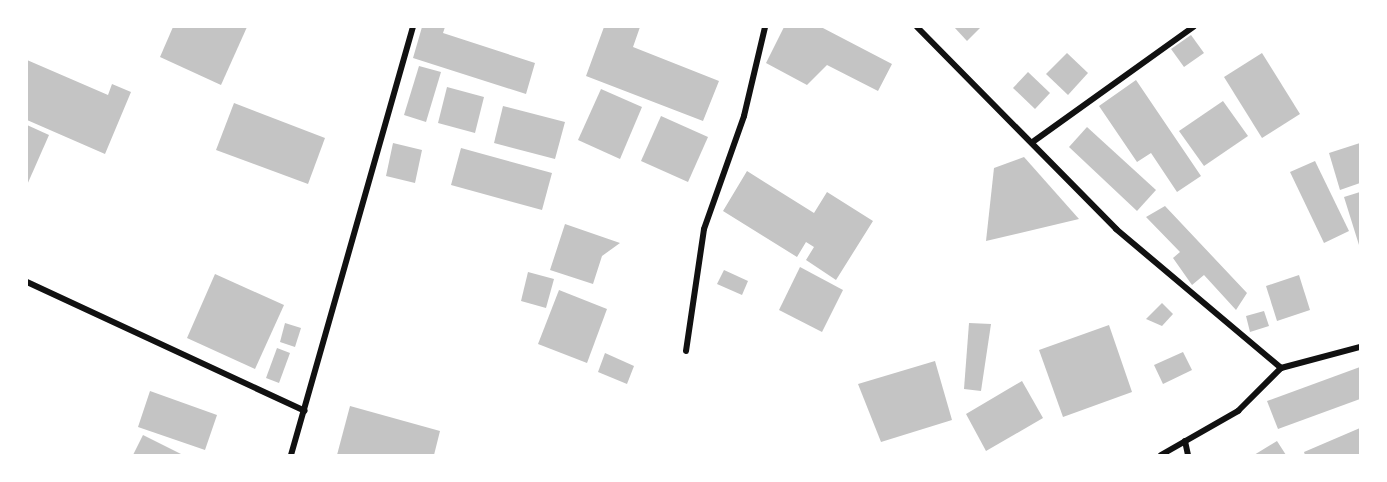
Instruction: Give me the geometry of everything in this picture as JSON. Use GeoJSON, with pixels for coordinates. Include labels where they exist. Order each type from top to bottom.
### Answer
{"type":"FeatureCollection","features":[{"type":"Feature","properties":{"kind":"street"},"geometry":{"type":"LineString","coordinates":[[291,455],[413,27]]}},
{"type":"Feature","properties":{"kind":"street"},"geometry":{"type":"LineString","coordinates":[[686,351],[704,229],[744,116],[765,27]]}},
{"type":"Feature","properties":{"kind":"street"},"geometry":{"type":"LineString","coordinates":[[917,27],[1034,141],[1116,229],[1281,368]]}},
{"type":"Feature","properties":{"kind":"street"},"geometry":{"type":"LineString","coordinates":[[1034,141],[1193,27]]}},
{"type":"Feature","properties":{"kind":"street"},"geometry":{"type":"LineString","coordinates":[[27,282],[305,411]]}},
{"type":"Feature","properties":{"kind":"street"},"geometry":{"type":"LineString","coordinates":[[1161,455],[1238,411],[1281,368],[1360,347]]}},
{"type":"Feature","properties":{"kind":"street"},"geometry":{"type":"LineString","coordinates":[[1185,441],[1188,455]]}},
{"type":"Feature","properties":{"kind":"building"},"geometry":{"type":"Polygon","coordinates":[[[173,27],[247,27],[221,85],[160,57],[173,27]]]}},
{"type":"Feature","properties":{"kind":"building"},"geometry":{"type":"Polygon","coordinates":[[[422,27],[445,27],[443,33],[535,63],[526,94],[413,58],[422,27]]]}},
{"type":"Feature","properties":{"kind":"building"},"geometry":{"type":"Polygon","coordinates":[[[604,27],[640,27],[633,47],[719,81],[703,121],[586,76],[604,27]]]}},
{"type":"Feature","properties":{"kind":"building"},"geometry":{"type":"Polygon","coordinates":[[[784,27],[821,27],[892,64],[878,91],[827,65],[807,85],[766,63],[784,27]]]}},
{"type":"Feature","properties":{"kind":"building"},"geometry":{"type":"Polygon","coordinates":[[[954,27],[981,27],[967,41],[954,27]]]}},
{"type":"Feature","properties":{"kind":"building"},"geometry":{"type":"Polygon","coordinates":[[[1191,35],[1204,53],[1184,67],[1171,49],[1191,35]]]}},
{"type":"Feature","properties":{"kind":"building"},"geometry":{"type":"Polygon","coordinates":[[[1067,53],[1088,73],[1068,95],[1046,74],[1067,53]]]}},
{"type":"Feature","properties":{"kind":"building"},"geometry":{"type":"Polygon","coordinates":[[[1262,53],[1300,114],[1262,138],[1224,77],[1262,53]]]}},
{"type":"Feature","properties":{"kind":"building"},"geometry":{"type":"Polygon","coordinates":[[[27,60],[108,95],[112,84],[131,92],[105,154],[27,120],[27,60]]]}},
{"type":"Feature","properties":{"kind":"building"},"geometry":{"type":"Polygon","coordinates":[[[419,66],[441,72],[426,122],[404,115],[419,66]]]}},
{"type":"Feature","properties":{"kind":"building"},"geometry":{"type":"Polygon","coordinates":[[[1028,72],[1050,93],[1035,109],[1013,88],[1028,72]]]}},
{"type":"Feature","properties":{"kind":"building"},"geometry":{"type":"Polygon","coordinates":[[[1136,80],[1201,176],[1177,192],[1151,153],[1137,162],[1099,106],[1136,80]]]}},
{"type":"Feature","properties":{"kind":"building"},"geometry":{"type":"Polygon","coordinates":[[[447,87],[484,97],[475,133],[438,123],[447,87]]]}},
{"type":"Feature","properties":{"kind":"building"},"geometry":{"type":"Polygon","coordinates":[[[601,89],[642,107],[620,159],[578,140],[601,89]]]}},
{"type":"Feature","properties":{"kind":"building"},"geometry":{"type":"Polygon","coordinates":[[[1223,101],[1248,136],[1204,166],[1179,131],[1223,101]]]}},
{"type":"Feature","properties":{"kind":"building"},"geometry":{"type":"Polygon","coordinates":[[[234,103],[325,138],[308,184],[216,150],[234,103]]]}},
{"type":"Feature","properties":{"kind":"building"},"geometry":{"type":"Polygon","coordinates":[[[503,106],[565,122],[555,159],[494,143],[503,106]]]}},
{"type":"Feature","properties":{"kind":"building"},"geometry":{"type":"Polygon","coordinates":[[[661,116],[708,137],[688,182],[641,161],[661,116]]]}},
{"type":"Feature","properties":{"kind":"building"},"geometry":{"type":"Polygon","coordinates":[[[27,125],[49,135],[27,185],[27,125]]]}},
{"type":"Feature","properties":{"kind":"building"},"geometry":{"type":"Polygon","coordinates":[[[1087,127],[1156,190],[1137,211],[1069,147],[1087,127]]]}},
{"type":"Feature","properties":{"kind":"building"},"geometry":{"type":"Polygon","coordinates":[[[393,143],[422,150],[415,183],[386,176],[393,143]]]}},
{"type":"Feature","properties":{"kind":"building"},"geometry":{"type":"Polygon","coordinates":[[[1360,143],[1360,183],[1340,190],[1329,153],[1360,143]]]}},
{"type":"Feature","properties":{"kind":"building"},"geometry":{"type":"Polygon","coordinates":[[[461,148],[552,173],[542,210],[451,185],[461,148]]]}},
{"type":"Feature","properties":{"kind":"building"},"geometry":{"type":"Polygon","coordinates":[[[1024,157],[1079,219],[986,241],[994,168],[1024,157]]]}},
{"type":"Feature","properties":{"kind":"building"},"geometry":{"type":"Polygon","coordinates":[[[1315,161],[1349,231],[1324,243],[1290,172],[1315,161]]]}},
{"type":"Feature","properties":{"kind":"building"},"geometry":{"type":"Polygon","coordinates":[[[747,171],[814,213],[827,192],[873,221],[836,280],[806,260],[814,247],[806,242],[797,257],[723,211],[747,171]]]}},
{"type":"Feature","properties":{"kind":"building"},"geometry":{"type":"Polygon","coordinates":[[[1360,192],[1360,245],[1359,245],[1344,197],[1360,192]]]}},
{"type":"Feature","properties":{"kind":"building"},"geometry":{"type":"Polygon","coordinates":[[[1165,206],[1247,293],[1236,310],[1204,275],[1192,285],[1173,258],[1180,252],[1146,217],[1165,206]]]}},
{"type":"Feature","properties":{"kind":"building"},"geometry":{"type":"Polygon","coordinates":[[[565,224],[620,243],[602,256],[593,284],[550,270],[565,224]]]}},
{"type":"Feature","properties":{"kind":"building"},"geometry":{"type":"Polygon","coordinates":[[[800,267],[843,290],[822,332],[779,310],[800,267]]]}},
{"type":"Feature","properties":{"kind":"building"},"geometry":{"type":"Polygon","coordinates":[[[724,270],[748,281],[742,295],[717,284],[724,270]]]}},
{"type":"Feature","properties":{"kind":"building"},"geometry":{"type":"Polygon","coordinates":[[[528,272],[554,279],[546,308],[521,301],[528,272]]]}},
{"type":"Feature","properties":{"kind":"building"},"geometry":{"type":"Polygon","coordinates":[[[215,274],[284,305],[255,369],[187,338],[215,274]]]}},
{"type":"Feature","properties":{"kind":"building"},"geometry":{"type":"Polygon","coordinates":[[[1299,275],[1310,310],[1277,321],[1266,286],[1299,275]]]}},
{"type":"Feature","properties":{"kind":"building"},"geometry":{"type":"Polygon","coordinates":[[[559,290],[607,309],[587,363],[538,344],[559,290]]]}},
{"type":"Feature","properties":{"kind":"building"},"geometry":{"type":"Polygon","coordinates":[[[1162,303],[1173,314],[1162,326],[1146,319],[1162,303]]]}},
{"type":"Feature","properties":{"kind":"building"},"geometry":{"type":"Polygon","coordinates":[[[1264,311],[1269,326],[1250,332],[1246,316],[1264,311]]]}},
{"type":"Feature","properties":{"kind":"building"},"geometry":{"type":"Polygon","coordinates":[[[285,323],[301,328],[295,347],[280,342],[285,323]]]}},
{"type":"Feature","properties":{"kind":"building"},"geometry":{"type":"Polygon","coordinates":[[[969,323],[991,324],[981,391],[964,389],[969,323]]]}},
{"type":"Feature","properties":{"kind":"building"},"geometry":{"type":"Polygon","coordinates":[[[1109,325],[1132,392],[1063,417],[1039,350],[1109,325]]]}},
{"type":"Feature","properties":{"kind":"building"},"geometry":{"type":"Polygon","coordinates":[[[277,348],[290,353],[279,383],[266,378],[277,348]]]}},
{"type":"Feature","properties":{"kind":"building"},"geometry":{"type":"Polygon","coordinates":[[[1183,352],[1192,370],[1163,384],[1154,365],[1183,352]]]}},
{"type":"Feature","properties":{"kind":"building"},"geometry":{"type":"Polygon","coordinates":[[[605,353],[634,366],[627,384],[598,372],[605,353]]]}},
{"type":"Feature","properties":{"kind":"building"},"geometry":{"type":"Polygon","coordinates":[[[935,361],[952,420],[881,442],[858,384],[935,361]]]}},
{"type":"Feature","properties":{"kind":"building"},"geometry":{"type":"Polygon","coordinates":[[[1360,367],[1360,399],[1278,429],[1267,401],[1360,367]]]}},
{"type":"Feature","properties":{"kind":"building"},"geometry":{"type":"Polygon","coordinates":[[[1022,381],[1043,418],[986,451],[966,414],[1022,381]]]}},
{"type":"Feature","properties":{"kind":"building"},"geometry":{"type":"Polygon","coordinates":[[[150,391],[217,415],[205,450],[138,427],[150,391]]]}},
{"type":"Feature","properties":{"kind":"building"},"geometry":{"type":"Polygon","coordinates":[[[350,406],[440,431],[434,455],[337,455],[350,406]]]}},
{"type":"Feature","properties":{"kind":"building"},"geometry":{"type":"Polygon","coordinates":[[[1360,428],[1360,455],[1305,455],[1304,452],[1360,428]]]}},
{"type":"Feature","properties":{"kind":"building"},"geometry":{"type":"Polygon","coordinates":[[[143,435],[183,455],[133,455],[143,435]]]}},
{"type":"Feature","properties":{"kind":"building"},"geometry":{"type":"Polygon","coordinates":[[[1277,441],[1286,455],[1254,455],[1277,441]]]}}]}
